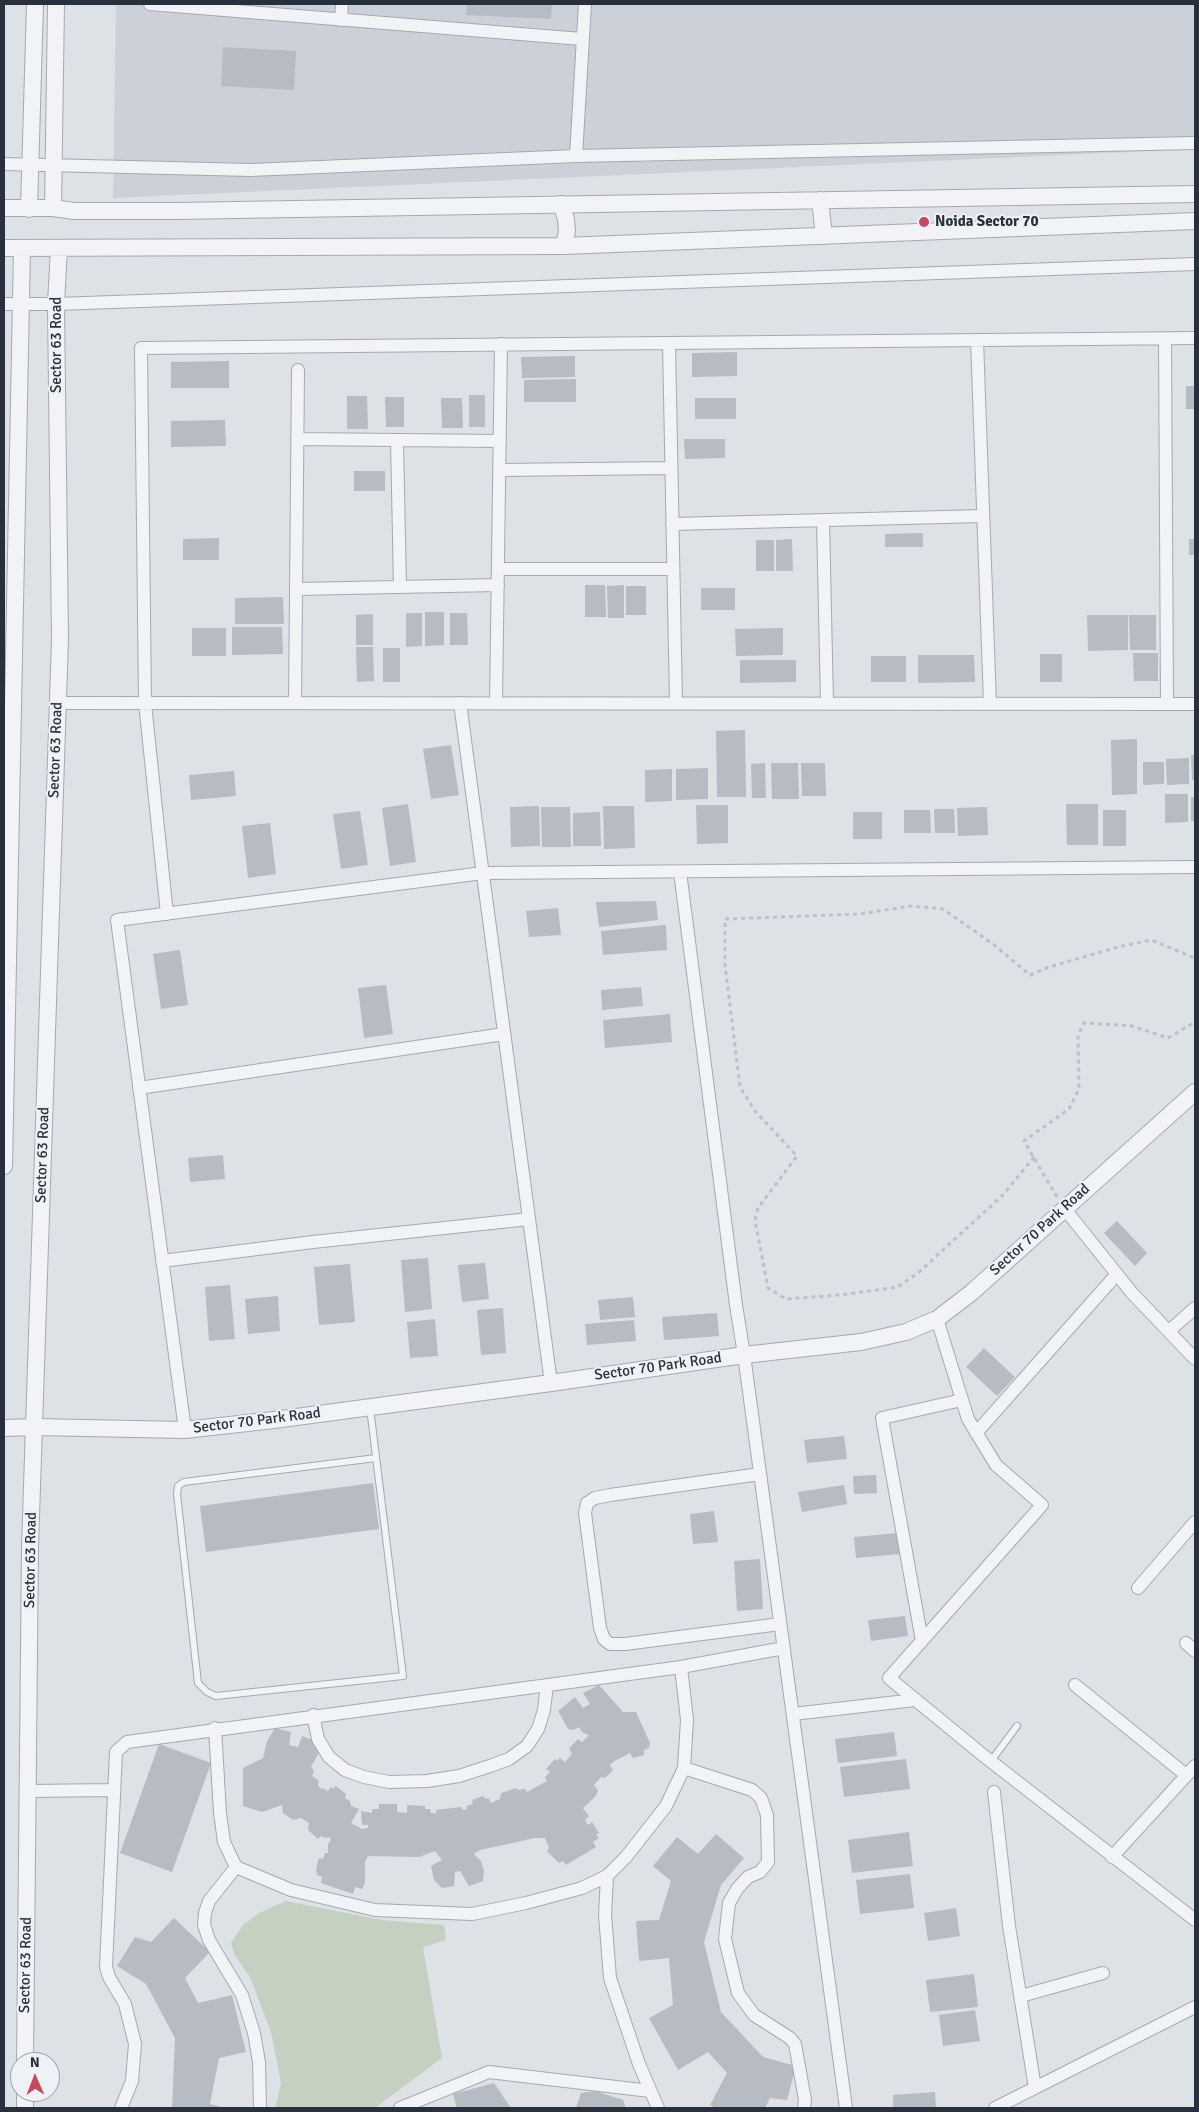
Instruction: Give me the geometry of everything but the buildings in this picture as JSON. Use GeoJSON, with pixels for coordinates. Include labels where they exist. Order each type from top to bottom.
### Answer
{"type":"FeatureCollection","features":[{"type":"Feature","properties":{"kind":"street"},"geometry":{"type":"LineString","coordinates":[[29,209],[35,4]]}},
{"type":"Feature","properties":{"kind":"street"},"geometry":{"type":"LineString","coordinates":[[53,208],[56,4]]}},
{"type":"Feature","properties":{"kind":"street"},"geometry":{"type":"LineString","coordinates":[[150,4],[582,39]]}},
{"type":"Feature","properties":{"kind":"street"},"geometry":{"type":"LineString","coordinates":[[340,20],[342,4]]}},
{"type":"Feature","properties":{"kind":"street"},"geometry":{"type":"LineString","coordinates":[[576,156],[585,4]]}},
{"type":"Feature","properties":{"kind":"street"},"geometry":{"type":"LineString","coordinates":[[4,164],[252,170],[576,156],[1195,143]]}},
{"type":"Feature","properties":{"kind":"street"},"geometry":{"type":"LineString","coordinates":[[4,208],[53,208],[74,211],[176,211],[1195,194]]}},
{"type":"Feature","properties":{"kind":"street"},"geometry":{"type":"LineString","coordinates":[[820,200],[824,236]]}},
{"type":"Feature","properties":{"kind":"street"},"geometry":{"type":"LineString","coordinates":[[561,204],[566,219],[567,231],[564,246]]}},
{"type":"Feature","properties":{"kind":"street"},"geometry":{"type":"LineString","coordinates":[[4,248],[564,246],[1195,221]]}},
{"type":"Feature","properties":{"kind":"street"},"geometry":{"type":"LineString","coordinates":[[4,1166],[9,637],[22,304],[22,248]]}},
{"type":"Feature","properties":{"kind":"street","name":"Sector 63 Road"},"geometry":{"type":"LineString","coordinates":[[25,2052],[30,1548],[60,639],[56,304],[60,248]]}},
{"type":"Feature","properties":{"kind":"street"},"geometry":{"type":"LineString","coordinates":[[4,304],[56,304],[1195,264]]}},
{"type":"Feature","properties":{"kind":"street"},"geometry":{"type":"LineString","coordinates":[[167,914],[145,703],[141,348],[1195,338]]}},
{"type":"Feature","properties":{"kind":"street"},"geometry":{"type":"LineString","coordinates":[[1166,339],[1167,704]]}},
{"type":"Feature","properties":{"kind":"street"},"geometry":{"type":"LineString","coordinates":[[976,340],[990,704]]}},
{"type":"Feature","properties":{"kind":"street"},"geometry":{"type":"LineString","coordinates":[[669,343],[676,703]]}},
{"type":"Feature","properties":{"kind":"street"},"geometry":{"type":"LineString","coordinates":[[496,703],[501,344]]}},
{"type":"Feature","properties":{"kind":"street"},"geometry":{"type":"LineString","coordinates":[[295,703],[298,370]]}},
{"type":"Feature","properties":{"kind":"street"},"geometry":{"type":"LineString","coordinates":[[298,439],[500,441]]}},
{"type":"Feature","properties":{"kind":"street"},"geometry":{"type":"LineString","coordinates":[[398,440],[400,587]]}},
{"type":"Feature","properties":{"kind":"street"},"geometry":{"type":"LineString","coordinates":[[500,470],[671,468]]}},
{"type":"Feature","properties":{"kind":"street"},"geometry":{"type":"LineString","coordinates":[[672,524],[982,516]]}},
{"type":"Feature","properties":{"kind":"street"},"geometry":{"type":"LineString","coordinates":[[824,521],[827,704]]}},
{"type":"Feature","properties":{"kind":"street"},"geometry":{"type":"LineString","coordinates":[[498,569],[673,568]]}},
{"type":"Feature","properties":{"kind":"street"},"geometry":{"type":"LineString","coordinates":[[296,589],[498,585]]}},
{"type":"Feature","properties":{"kind":"street"},"geometry":{"type":"LineString","coordinates":[[57,703],[1195,704]]}},
{"type":"Feature","properties":{"kind":"street"},"geometry":{"type":"LineString","coordinates":[[460,703],[551,1383]]}},
{"type":"Feature","properties":{"kind":"street"},"geometry":{"type":"LineString","coordinates":[[184,1430],[117,920],[483,874],[1195,867]]}},
{"type":"Feature","properties":{"kind":"street"},"geometry":{"type":"LineString","coordinates":[[680,872],[736,1305],[846,2108]]}},
{"type":"Feature","properties":{"kind":"street"},"geometry":{"type":"LineString","coordinates":[[139,1088],[504,1034]]}},
{"type":"Feature","properties":{"kind":"street","name":"Sector 70 Park Road"},"geometry":{"type":"LineString","coordinates":[[4,1428],[184,1430],[551,1383],[744,1355],[861,1342],[906,1332],[937,1320],[971,1293],[1195,1092]]}},
{"type":"Feature","properties":{"kind":"street"},"geometry":{"type":"LineString","coordinates":[[1064,1208],[1132,1293],[1195,1359]]}},
{"type":"Feature","properties":{"kind":"street"},"geometry":{"type":"LineString","coordinates":[[162,1261],[313,1242],[529,1219]]}},
{"type":"Feature","properties":{"kind":"street"},"geometry":{"type":"LineString","coordinates":[[976,1433],[1116,1274]]}},
{"type":"Feature","properties":{"kind":"street"},"geometry":{"type":"LineString","coordinates":[[1169,1332],[1195,1308]]}},
{"type":"Feature","properties":{"kind":"street"},"geometry":{"type":"LineString","coordinates":[[937,1320],[968,1419],[996,1465],[1042,1505],[889,1678],[1112,1857],[1195,1920]]}},
{"type":"Feature","properties":{"kind":"street"},"geometry":{"type":"LineString","coordinates":[[922,1641],[882,1418],[962,1400]]}},
{"type":"Feature","properties":{"kind":"street"},"geometry":{"type":"LineString","coordinates":[[760,1474],[610,1495],[595,1498],[587,1503],[585,1513],[600,1628],[604,1639],[610,1644],[625,1644],[780,1624]]}},
{"type":"Feature","properties":{"kind":"street"},"geometry":{"type":"LineString","coordinates":[[1138,1588],[1195,1522]]}},
{"type":"Feature","properties":{"kind":"street"},"geometry":{"type":"LineString","coordinates":[[121,2108],[132,2081],[135,2044],[125,2004],[109,1977],[106,1967],[116,1752],[127,1742],[215,1728],[681,1667],[784,1648]]}},
{"type":"Feature","properties":{"kind":"street"},"geometry":{"type":"LineString","coordinates":[[215,1728],[220,1813],[224,1842],[236,1866],[290,1890],[376,1910],[472,1914],[526,1903],[582,1888],[607,1876],[626,1857],[666,1806],[684,1768],[687,1720],[681,1667]]}},
{"type":"Feature","properties":{"kind":"street"},"geometry":{"type":"LineString","coordinates":[[313,1715],[318,1739],[329,1757],[345,1770],[364,1777],[389,1782],[427,1781],[459,1776],[510,1759],[527,1746],[538,1729],[541,1720],[547,1685]]}},
{"type":"Feature","properties":{"kind":"street"},"geometry":{"type":"LineString","coordinates":[[1075,1685],[1186,1776]]}},
{"type":"Feature","properties":{"kind":"street"},"geometry":{"type":"LineString","coordinates":[[793,1714],[916,1700]]}},
{"type":"Feature","properties":{"kind":"street"},"geometry":{"type":"LineString","coordinates":[[1112,1857],[1195,1766]]}},
{"type":"Feature","properties":{"kind":"street"},"geometry":{"type":"LineString","coordinates":[[684,1768],[752,1790],[761,1798],[767,1815],[768,1862],[760,1872],[748,1877],[737,1888],[729,1903],[724,1939],[738,1993],[754,2014],[790,2038],[795,2044],[805,2100],[804,2108]]}},
{"type":"Feature","properties":{"kind":"street"},"geometry":{"type":"LineString","coordinates":[[28,1791],[114,1790]]}},
{"type":"Feature","properties":{"kind":"street"},"geometry":{"type":"LineString","coordinates":[[994,1792],[1009,1926],[1035,2088]]}},
{"type":"Feature","properties":{"kind":"street"},"geometry":{"type":"LineString","coordinates":[[236,1866],[209,1900],[205,1912],[204,1925],[209,1940],[242,1995],[254,2033],[259,2062],[260,2108]]}},
{"type":"Feature","properties":{"kind":"street"},"geometry":{"type":"LineString","coordinates":[[607,1876],[605,1916],[610,1978],[650,2091],[658,2108]]}},
{"type":"Feature","properties":{"kind":"street"},"geometry":{"type":"LineString","coordinates":[[1021,1996],[1103,1973]]}},
{"type":"Feature","properties":{"kind":"street"},"geometry":{"type":"LineString","coordinates":[[995,2108],[1195,2007]]}},
{"type":"Feature","properties":{"kind":"street"},"geometry":{"type":"LineString","coordinates":[[400,2108],[489,2072],[650,2091]]}},
{"type":"Feature","properties":{"kind":"lane"},"geometry":{"type":"LineString","coordinates":[[370,1407],[403,1676],[216,1696],[207,1692],[198,1683],[177,1494],[178,1486],[184,1482],[376,1458]]}},
{"type":"Feature","properties":{"kind":"lane"},"geometry":{"type":"LineString","coordinates":[[991,1761],[1017,1726]]}},
{"type":"Feature","properties":{"kind":"path"},"geometry":{"type":"LineString","coordinates":[[1034,1157],[1003,1195],[920,1272],[898,1287],[840,1295],[786,1299],[768,1288],[755,1220],[758,1208],[797,1156],[755,1111],[740,1088],[725,965],[725,919],[859,914],[911,906],[943,909],[993,944],[1030,975],[1049,967],[1118,947],[1151,940],[1195,958]]}},
{"type":"Feature","properties":{"kind":"path"},"geometry":{"type":"LineString","coordinates":[[1064,1208],[1024,1141],[1069,1110],[1079,1089],[1078,1035],[1084,1023],[1132,1026],[1168,1038],[1195,1022]]}},
{"type":"Feature","properties":{"kind":"shaded area"},"geometry":{"type":"Polygon","coordinates":[[[116,4],[1195,4],[1195,149],[113,198],[116,4]]]}},
{"type":"Feature","properties":{"kind":"green space"},"geometry":{"type":"Polygon","coordinates":[[[286,1901],[382,1920],[444,1925],[446,1940],[423,1947],[442,2058],[375,2108],[275,2108],[281,2083],[271,2032],[250,1977],[234,1954],[231,1943],[243,1925],[259,1913],[286,1901]]]}},
{"type":"Feature","properties":{"kind":"place","name":"Noida Sector 70"},"geometry":{"type":"Point","coordinates":[924,222]}}]}
